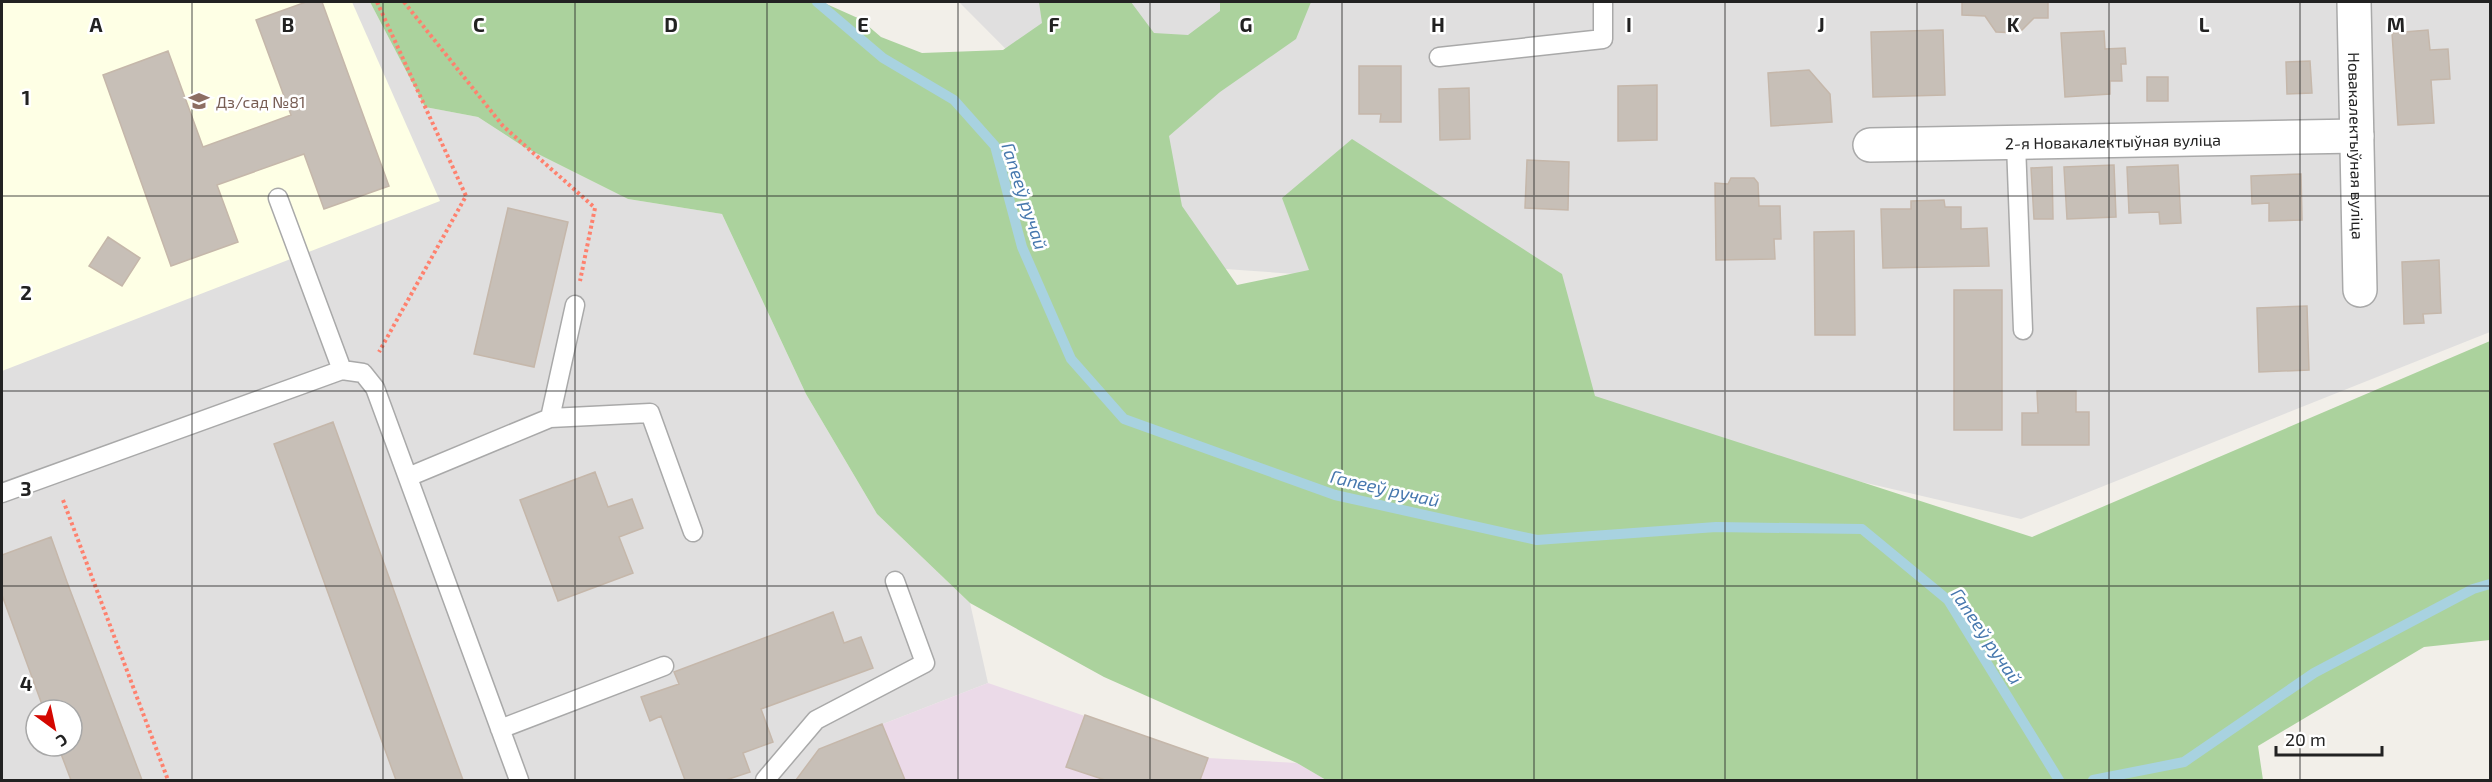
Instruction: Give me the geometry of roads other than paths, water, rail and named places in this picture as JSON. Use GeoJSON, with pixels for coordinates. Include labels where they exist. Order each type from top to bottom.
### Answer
{"type":"FeatureCollection","features":[{"type":"Feature","properties":{"kind":"street","name":"Новакалектыўная вуліца"},"geometry":{"type":"LineString","coordinates":[[2354,2],[2360,290]]}},
{"type":"Feature","properties":{"kind":"street","name":"2-я Новакалектыўная вуліца"},"geometry":{"type":"LineString","coordinates":[[1870,145],[2357,136]]}},
{"type":"Feature","properties":{"kind":"lane"},"geometry":{"type":"LineString","coordinates":[[1439,57],[1602,39],[1603,2]]}},
{"type":"Feature","properties":{"kind":"lane"},"geometry":{"type":"LineString","coordinates":[[2016,144],[2023,330]]}},
{"type":"Feature","properties":{"kind":"lane"},"geometry":{"type":"LineString","coordinates":[[278,198],[342,370]]}},
{"type":"Feature","properties":{"kind":"lane"},"geometry":{"type":"LineString","coordinates":[[550,418],[575,305]]}},
{"type":"Feature","properties":{"kind":"lane"},"geometry":{"type":"LineString","coordinates":[[2,493],[342,370],[363,373],[375,388],[519,780]]}},
{"type":"Feature","properties":{"kind":"lane"},"geometry":{"type":"LineString","coordinates":[[408,477],[550,418],[650,413],[693,532]]}},
{"type":"Feature","properties":{"kind":"lane"},"geometry":{"type":"LineString","coordinates":[[765,780],[816,720],[925,663],[895,581]]}},
{"type":"Feature","properties":{"kind":"lane"},"geometry":{"type":"LineString","coordinates":[[500,729],[664,666]]}},
{"type":"Feature","properties":{"kind":"waterway","name":"Гапееў ручай"},"geometry":{"type":"LineString","coordinates":[[817,2],[883,58],[954,100],[995,146],[1022,247],[1071,359],[1124,419],[1335,495],[1537,540],[1716,527],[1862,529],[1948,600],[2059,780]]}},
{"type":"Feature","properties":{"kind":"waterway","name":"Гапееў ручай"},"geometry":{"type":"LineString","coordinates":[[2093,780],[2184,762],[2314,673],[2473,589],[2490,584]]}},
{"type":"Feature","properties":{"kind":"place","name":"Дз/сад №81"},"geometry":{"type":"Point","coordinates":[199,101]}}]}
